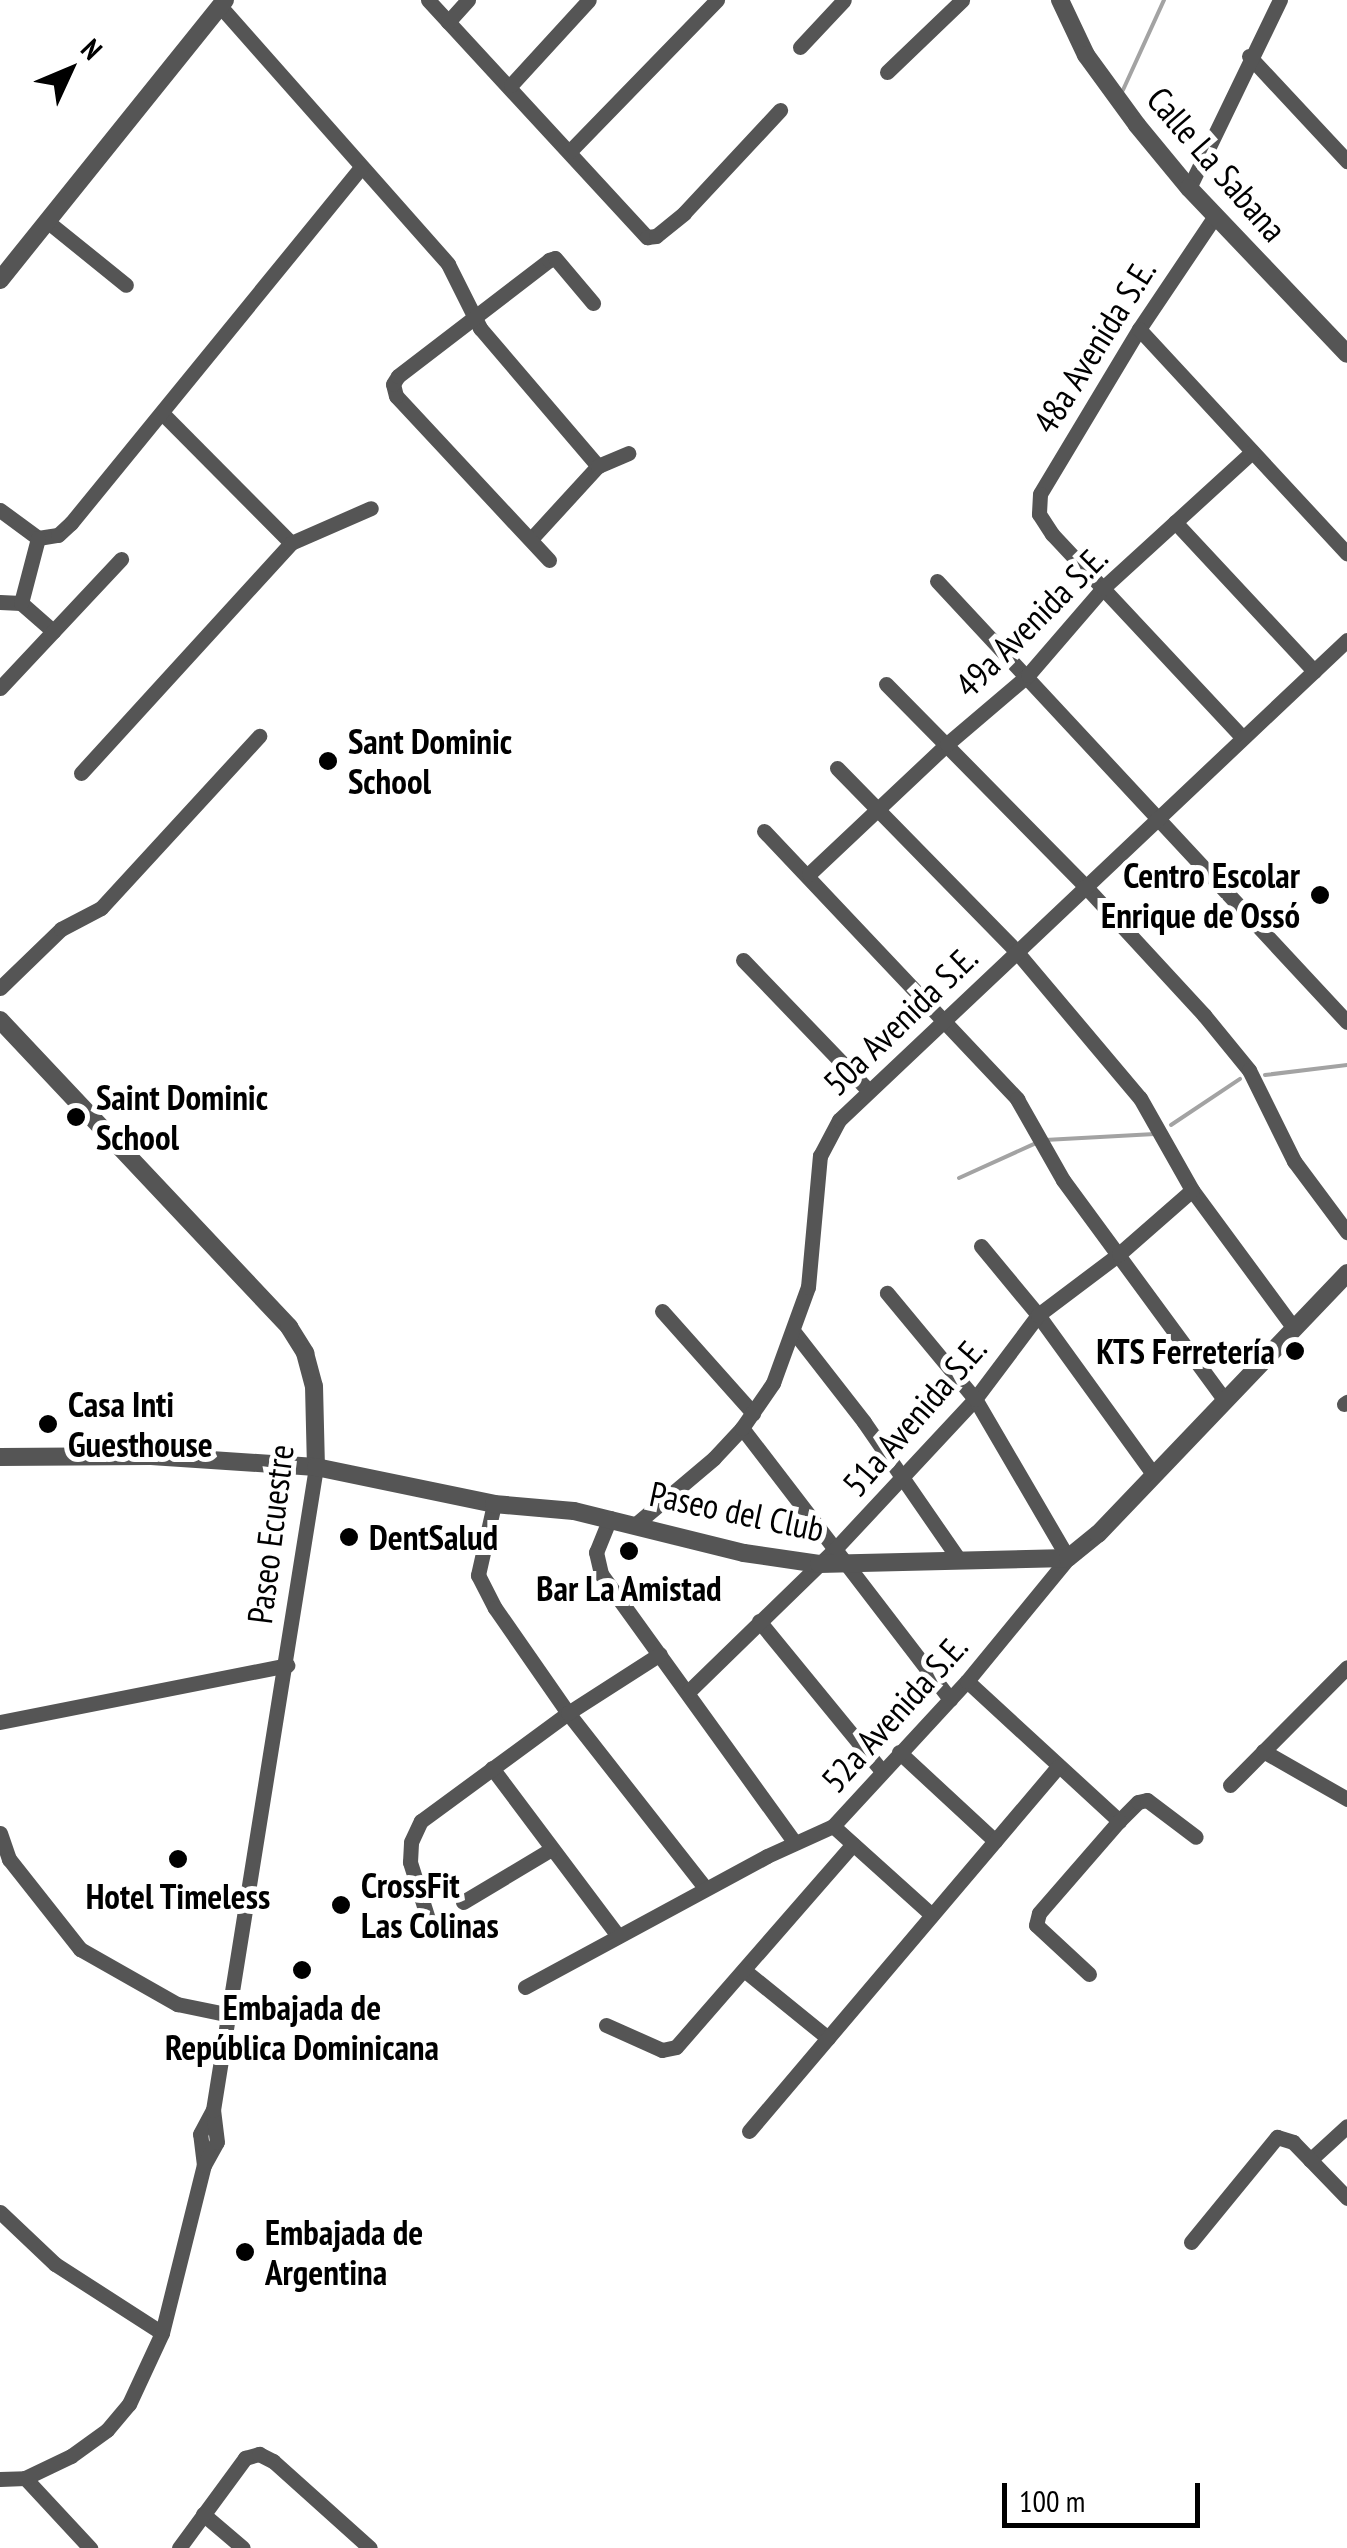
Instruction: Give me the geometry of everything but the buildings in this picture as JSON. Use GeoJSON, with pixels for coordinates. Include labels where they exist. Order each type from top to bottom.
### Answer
{"type":"FeatureCollection","features":[{"type":"Feature","properties":{"kind":"street"},"geometry":{"type":"LineString","coordinates":[[428,0],[512,86],[647,237],[656,236],[684,213],[780,110]]}},
{"type":"Feature","properties":{"kind":"street"},"geometry":{"type":"LineString","coordinates":[[448,22],[468,0]]}},
{"type":"Feature","properties":{"kind":"street"},"geometry":{"type":"LineString","coordinates":[[512,86],[589,0]]}},
{"type":"Feature","properties":{"kind":"street"},"geometry":{"type":"LineString","coordinates":[[570,151],[716,0]]}},
{"type":"Feature","properties":{"kind":"street"},"geometry":{"type":"LineString","coordinates":[[800,47],[844,0]]}},
{"type":"Feature","properties":{"kind":"street"},"geometry":{"type":"LineString","coordinates":[[887,72],[962,0]]}},
{"type":"Feature","properties":{"kind":"street","name":"Calle La Sabana"},"geometry":{"type":"LineString","coordinates":[[1060,0],[1086,55],[1189,188],[1347,354]]}},
{"type":"Feature","properties":{"kind":"street"},"geometry":{"type":"LineString","coordinates":[[1189,188],[1280,0]]}},
{"type":"Feature","properties":{"kind":"street"},"geometry":{"type":"LineString","coordinates":[[0,280],[222,3],[448,264],[474,316],[598,466]]}},
{"type":"Feature","properties":{"kind":"street"},"geometry":{"type":"LineString","coordinates":[[1250,56],[1347,161]]}},
{"type":"Feature","properties":{"kind":"street"},"geometry":{"type":"LineString","coordinates":[[0,510],[38,538],[58,535],[72,524],[361,168]]}},
{"type":"Feature","properties":{"kind":"street","name":"48a Avenida S.E."},"geometry":{"type":"LineString","coordinates":[[1103,588],[1052,534],[1039,514],[1040,494],[1139,330],[1216,216]]}},
{"type":"Feature","properties":{"kind":"street"},"geometry":{"type":"LineString","coordinates":[[48,222],[126,285]]}},
{"type":"Feature","properties":{"kind":"street"},"geometry":{"type":"LineString","coordinates":[[549,560],[396,396],[394,384],[398,376],[474,316],[555,258],[593,302]]}},
{"type":"Feature","properties":{"kind":"street"},"geometry":{"type":"LineString","coordinates":[[1139,330],[1347,554]]}},
{"type":"Feature","properties":{"kind":"street"},"geometry":{"type":"LineString","coordinates":[[164,415],[290,543]]}},
{"type":"Feature","properties":{"kind":"street"},"geometry":{"type":"LineString","coordinates":[[531,539],[598,466],[628,452]]}},
{"type":"Feature","properties":{"kind":"street","name":"49a Avenida S.E."},"geometry":{"type":"LineString","coordinates":[[809,874],[947,744],[1028,676],[1103,588],[1252,452]]}},
{"type":"Feature","properties":{"kind":"street"},"geometry":{"type":"LineString","coordinates":[[81,773],[290,543],[371,508]]}},
{"type":"Feature","properties":{"kind":"street"},"geometry":{"type":"LineString","coordinates":[[1174,522],[1314,671]]}},
{"type":"Feature","properties":{"kind":"street"},"geometry":{"type":"LineString","coordinates":[[22,603],[38,538]]}},
{"type":"Feature","properties":{"kind":"street"},"geometry":{"type":"LineString","coordinates":[[0,688],[121,559]]}},
{"type":"Feature","properties":{"kind":"street"},"geometry":{"type":"LineString","coordinates":[[937,581],[1347,1022]]}},
{"type":"Feature","properties":{"kind":"street"},"geometry":{"type":"LineString","coordinates":[[1103,588],[1243,738]]}},
{"type":"Feature","properties":{"kind":"street"},"geometry":{"type":"LineString","coordinates":[[0,602],[22,603],[53,631]]}},
{"type":"Feature","properties":{"kind":"street","name":"50a Avenida S.E."},"geometry":{"type":"LineString","coordinates":[[636,1524],[742,1428],[773,1383],[808,1287],[820,1156],[839,1120],[1347,640]]}},
{"type":"Feature","properties":{"kind":"street"},"geometry":{"type":"LineString","coordinates":[[886,684],[1085,886],[1250,1070],[1294,1162],[1347,1232]]}},
{"type":"Feature","properties":{"kind":"street"},"geometry":{"type":"LineString","coordinates":[[0,988],[61,929],[101,908],[259,736]]}},
{"type":"Feature","properties":{"kind":"street"},"geometry":{"type":"LineString","coordinates":[[837,768],[1016,951],[1140,1098],[1192,1190],[1293,1327]]}},
{"type":"Feature","properties":{"kind":"street"},"geometry":{"type":"LineString","coordinates":[[764,830],[1017,1098],[1063,1180],[1224,1399]]}},
{"type":"Feature","properties":{"kind":"street"},"geometry":{"type":"LineString","coordinates":[[744,960],[868,1090]]}},
{"type":"Feature","properties":{"kind":"street","name":"Paseo Ecuestre"},"geometry":{"type":"LineString","coordinates":[[0,1020],[289,1328],[305,1353],[314,1386],[316,1467],[214,2110],[217,2142],[204,2165],[162,2332],[129,2404],[106,2430],[71,2456],[25,2478]]}},
{"type":"Feature","properties":{"kind":"street","name":"51a Avenida S.E."},"geometry":{"type":"LineString","coordinates":[[689,1691],[836,1548],[975,1400],[1038,1316],[1119,1254],[1192,1190]]}},
{"type":"Feature","properties":{"kind":"street"},"geometry":{"type":"LineString","coordinates":[[981,1246],[1038,1316],[1154,1475]]}},
{"type":"Feature","properties":{"kind":"street"},"geometry":{"type":"LineString","coordinates":[[887,1292],[975,1400],[1068,1558],[1098,1534],[1347,1273]]}},
{"type":"Feature","properties":{"kind":"street"},"geometry":{"type":"LineString","coordinates":[[662,1310],[753,1414]]}},
{"type":"Feature","properties":{"kind":"street"},"geometry":{"type":"LineString","coordinates":[[794,1332],[960,1561]]}},
{"type":"Feature","properties":{"kind":"street"},"geometry":{"type":"LineString","coordinates":[[742,1428],[950,1699]]}},
{"type":"Feature","properties":{"kind":"street","name":"Paseo del Club"},"geometry":{"type":"LineString","coordinates":[[0,1457],[151,1456],[316,1467],[494,1504],[610,1518],[744,1553],[820,1564],[1068,1558]]}},
{"type":"Feature","properties":{"kind":"street"},"geometry":{"type":"LineString","coordinates":[[494,1504],[478,1575],[495,1608],[568,1713],[706,1888]]}},
{"type":"Feature","properties":{"kind":"street"},"geometry":{"type":"LineString","coordinates":[[610,1518],[596,1552],[601,1574],[689,1691],[794,1842]]}},
{"type":"Feature","properties":{"kind":"street","name":"52a Avenida S.E."},"geometry":{"type":"LineString","coordinates":[[525,1987],[706,1888],[832,1826],[967,1681],[1068,1558]]}},
{"type":"Feature","properties":{"kind":"street"},"geometry":{"type":"LineString","coordinates":[[759,1621],[882,1770]]}},
{"type":"Feature","properties":{"kind":"street"},"geometry":{"type":"LineString","coordinates":[[429,1922],[410,1862],[412,1842],[421,1822],[568,1713],[660,1654]]}},
{"type":"Feature","properties":{"kind":"street"},"geometry":{"type":"LineString","coordinates":[[0,1722],[287,1665]]}},
{"type":"Feature","properties":{"kind":"street"},"geometry":{"type":"LineString","coordinates":[[1230,1786],[1347,1667]]}},
{"type":"Feature","properties":{"kind":"street"},"geometry":{"type":"LineString","coordinates":[[967,1681],[1120,1822]]}},
{"type":"Feature","properties":{"kind":"street"},"geometry":{"type":"LineString","coordinates":[[1264,1751],[1347,1799]]}},
{"type":"Feature","properties":{"kind":"street"},"geometry":{"type":"LineString","coordinates":[[898,1752],[995,1841]]}},
{"type":"Feature","properties":{"kind":"street"},"geometry":{"type":"LineString","coordinates":[[750,2131],[1058,1766]]}},
{"type":"Feature","properties":{"kind":"street"},"geometry":{"type":"LineString","coordinates":[[492,1768],[618,1936]]}},
{"type":"Feature","properties":{"kind":"street"},"geometry":{"type":"LineString","coordinates":[[1089,1974],[1036,1925],[1040,1913],[1138,1802],[1147,1800],[1196,1837]]}},
{"type":"Feature","properties":{"kind":"street"},"geometry":{"type":"LineString","coordinates":[[832,1826],[932,1915]]}},
{"type":"Feature","properties":{"kind":"street"},"geometry":{"type":"LineString","coordinates":[[0,1833],[9,1859],[80,1949],[177,2004],[230,2015]]}},
{"type":"Feature","properties":{"kind":"street"},"geometry":{"type":"LineString","coordinates":[[606,2025],[662,2050],[676,2047],[853,1844]]}},
{"type":"Feature","properties":{"kind":"street"},"geometry":{"type":"LineString","coordinates":[[463,1902],[550,1850]]}},
{"type":"Feature","properties":{"kind":"street"},"geometry":{"type":"LineString","coordinates":[[744,1970],[828,2038]]}},
{"type":"Feature","properties":{"kind":"street"},"geometry":{"type":"LineString","coordinates":[[1310,2160],[1347,2126]]}},
{"type":"Feature","properties":{"kind":"street"},"geometry":{"type":"LineString","coordinates":[[1192,2242],[1276,2137],[1293,2142],[1347,2198]]}},
{"type":"Feature","properties":{"kind":"street"},"geometry":{"type":"LineString","coordinates":[[0,2212],[55,2264],[162,2332]]}},
{"type":"Feature","properties":{"kind":"street"},"geometry":{"type":"LineString","coordinates":[[179,2548],[246,2458],[259,2454],[273,2461],[370,2548]]}},
{"type":"Feature","properties":{"kind":"street"},"geometry":{"type":"LineString","coordinates":[[0,2479],[25,2478],[90,2548]]}},
{"type":"Feature","properties":{"kind":"street"},"geometry":{"type":"LineString","coordinates":[[203,2514],[244,2548]]}},
{"type":"Feature","properties":{"kind":"waterway"},"geometry":{"type":"LineString","coordinates":[[1123,90],[1164,0]]}},
{"type":"Feature","properties":{"kind":"waterway"},"geometry":{"type":"LineString","coordinates":[[1265,1075],[1347,1065]]}},
{"type":"Feature","properties":{"kind":"waterway"},"geometry":{"type":"LineString","coordinates":[[1171,1125],[1240,1079]]}},
{"type":"Feature","properties":{"kind":"waterway"},"geometry":{"type":"LineString","coordinates":[[1045,1140],[1155,1134]]}},
{"type":"Feature","properties":{"kind":"waterway"},"geometry":{"type":"LineString","coordinates":[[959,1178],[1036,1143]]}},
{"type":"Feature","properties":{"kind":"place","name":"Sant Dominic School"},"geometry":{"type":"Point","coordinates":[328,761]}},
{"type":"Feature","properties":{"kind":"place","name":"Centro Escolar Enrique de Ossó"},"geometry":{"type":"Point","coordinates":[1320,895]}},
{"type":"Feature","properties":{"kind":"place","name":"Saint Dominic School"},"geometry":{"type":"Point","coordinates":[76,1117]}},
{"type":"Feature","properties":{"kind":"place","name":"KTS Ferretería"},"geometry":{"type":"Point","coordinates":[1295,1351]}},
{"type":"Feature","properties":{"kind":"place","name":"Casa Inti Guesthouse"},"geometry":{"type":"Point","coordinates":[48,1424]}},
{"type":"Feature","properties":{"kind":"place","name":"DentSalud"},"geometry":{"type":"Point","coordinates":[349,1537]}},
{"type":"Feature","properties":{"kind":"place","name":"Bar La Amistad"},"geometry":{"type":"Point","coordinates":[629,1551]}},
{"type":"Feature","properties":{"kind":"place","name":"Hotel Timeless"},"geometry":{"type":"Point","coordinates":[178,1859]}},
{"type":"Feature","properties":{"kind":"place","name":"CrossFit Las Colinas"},"geometry":{"type":"Point","coordinates":[341,1905]}},
{"type":"Feature","properties":{"kind":"place","name":"Embajada de República Dominicana"},"geometry":{"type":"Point","coordinates":[302,1970]}},
{"type":"Feature","properties":{"kind":"place","name":"Embajada de Argentina"},"geometry":{"type":"Point","coordinates":[245,2252]}}]}
